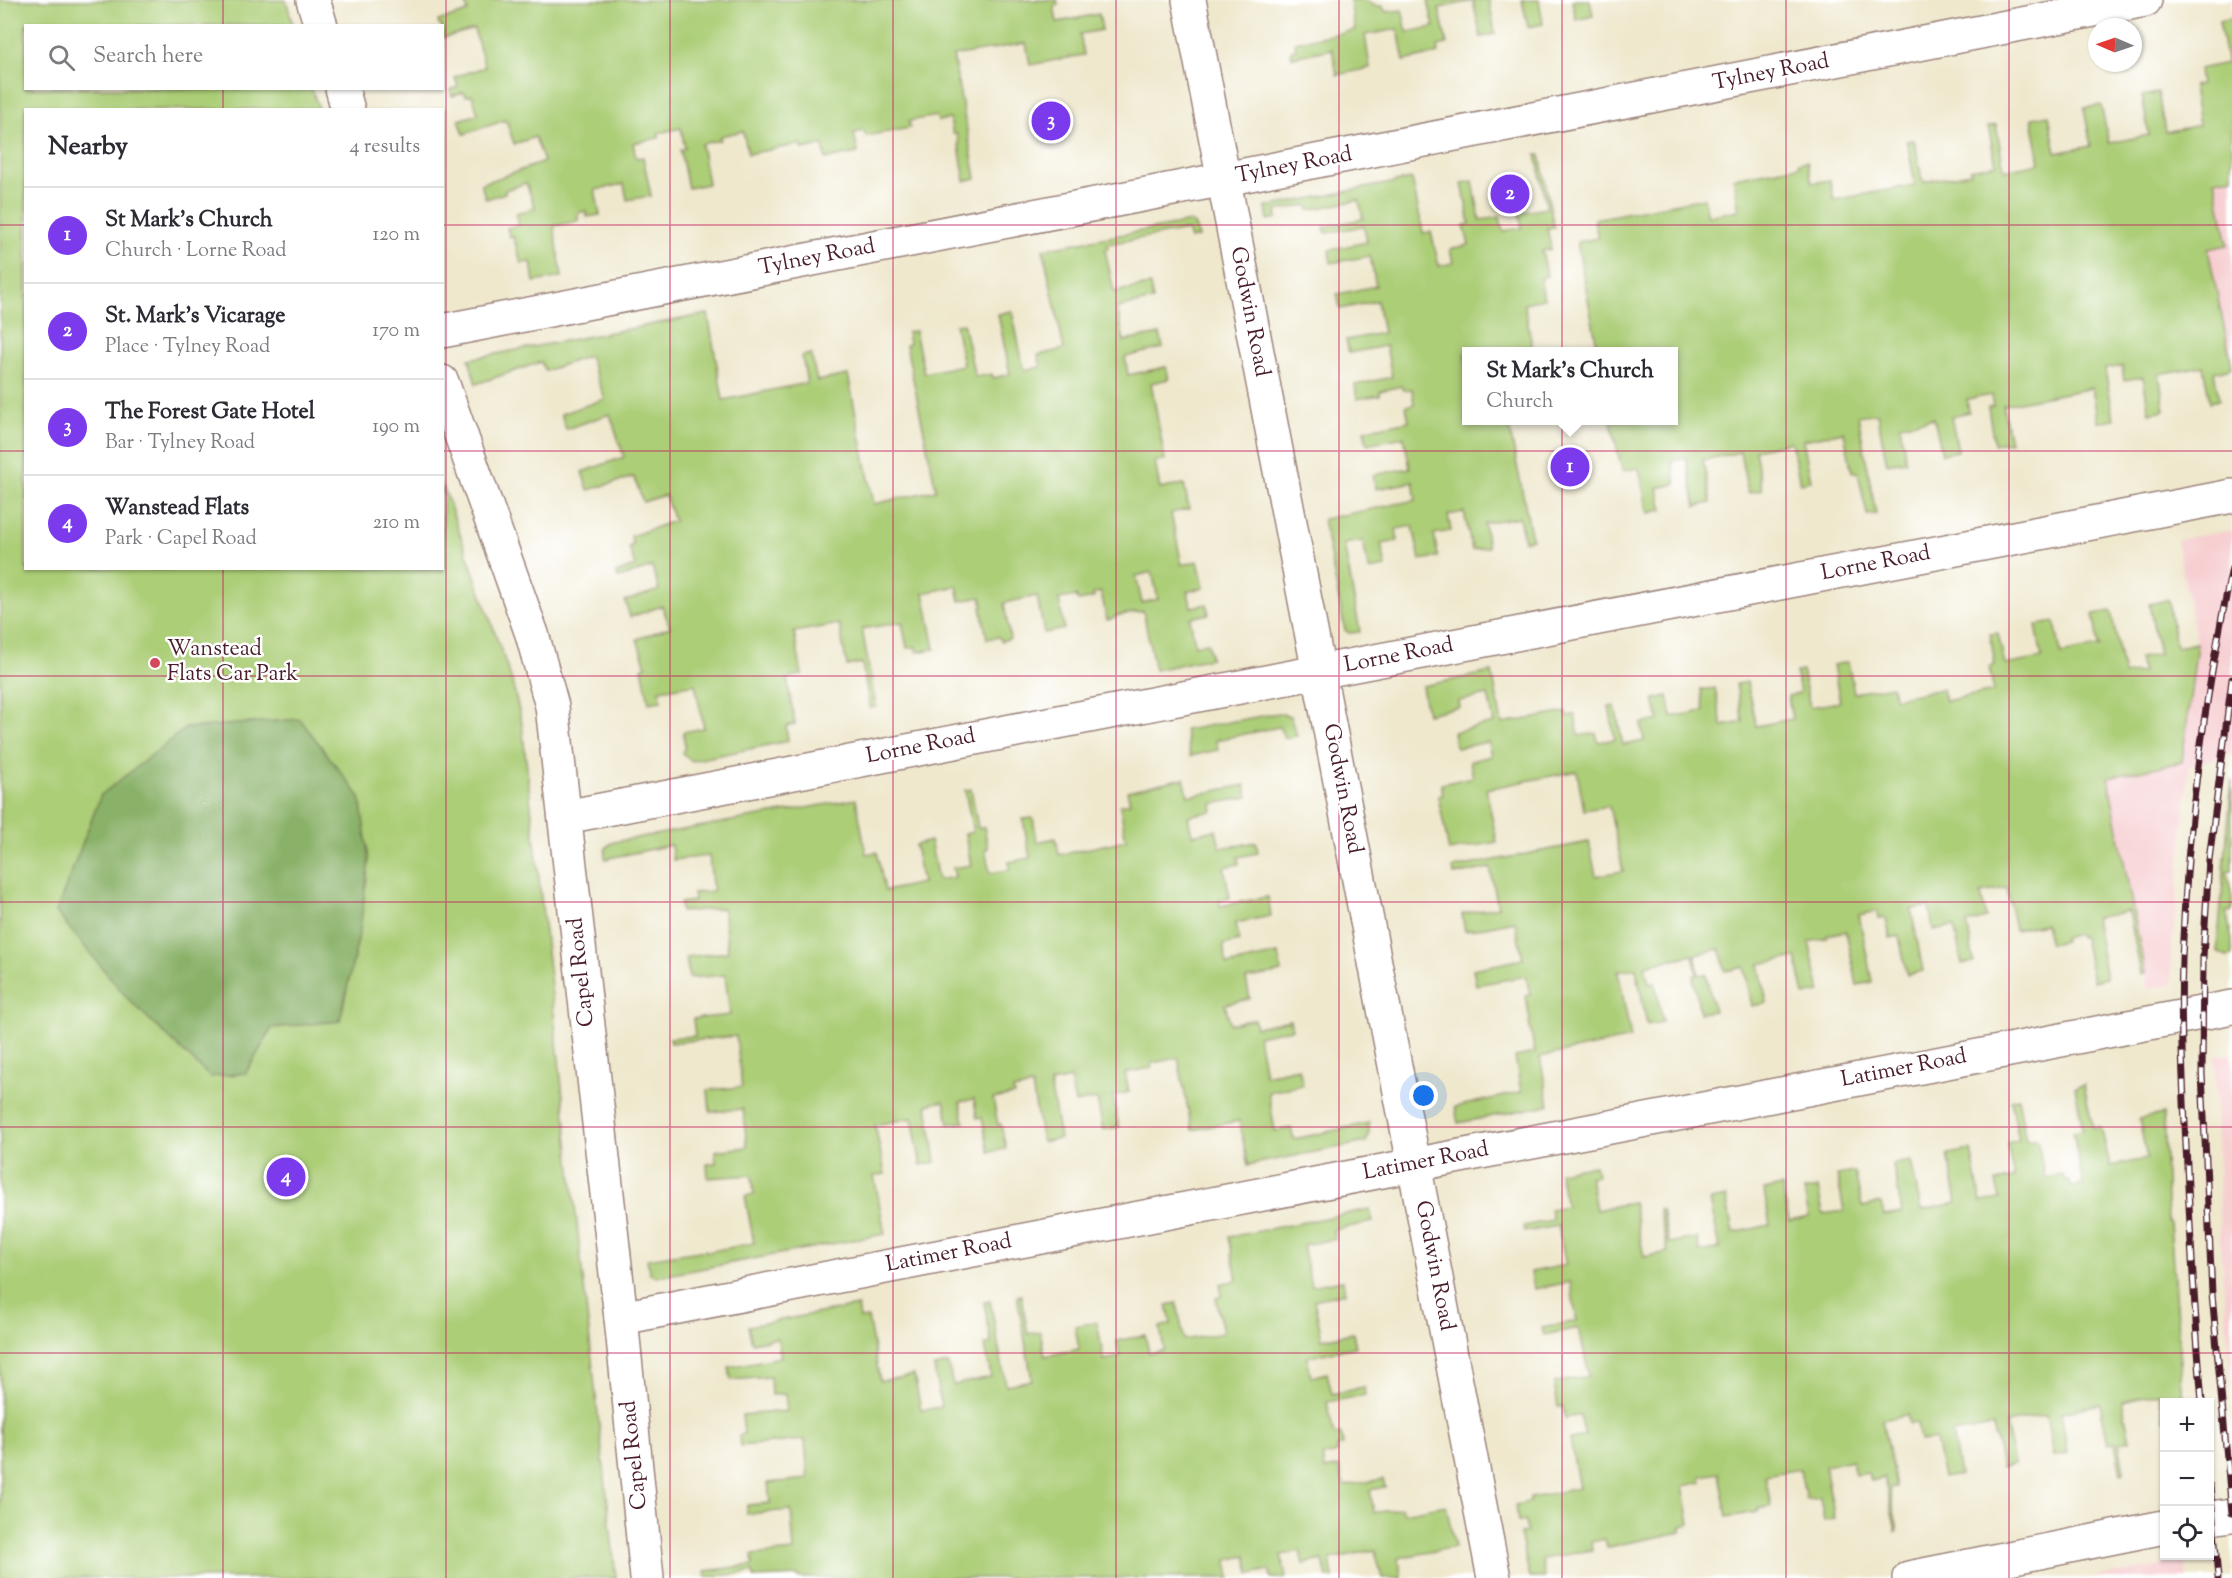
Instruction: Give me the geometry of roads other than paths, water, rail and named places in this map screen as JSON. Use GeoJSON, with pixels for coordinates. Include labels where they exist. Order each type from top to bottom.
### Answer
{"type":"FeatureCollection","features":[{"type":"Feature","properties":{"kind":"street"},"geometry":{"type":"LineString","coordinates":[[313,0],[320,24]]}},
{"type":"Feature","properties":{"kind":"street","name":"Godwin Road"},"geometry":{"type":"LineString","coordinates":[[1189,0],[1494,1578]]}},
{"type":"Feature","properties":{"kind":"street","name":"Tylney Road"},"geometry":{"type":"LineString","coordinates":[[444,332],[2145,0]]}},
{"type":"Feature","properties":{"kind":"street"},"geometry":{"type":"LineString","coordinates":[[343,90],[347,108]]}},
{"type":"Feature","properties":{"kind":"street","name":"Capel Road"},"geometry":{"type":"LineString","coordinates":[[444,388],[532,634],[552,706],[621,1318],[647,1578]]}},
{"type":"Feature","properties":{"kind":"street","name":"Lorne Road"},"geometry":{"type":"LineString","coordinates":[[565,817],[2232,495]]}},
{"type":"Feature","properties":{"kind":"street","name":"Latimer Road"},"geometry":{"type":"LineString","coordinates":[[621,1318],[2232,1006]]}},
{"type":"Feature","properties":{"kind":"street"},"geometry":{"type":"LineString","coordinates":[[2214,1517],[2232,1515]]}},
{"type":"Feature","properties":{"kind":"street"},"geometry":{"type":"LineString","coordinates":[[1909,1578],[2160,1528]]}},
{"type":"Feature","properties":{"kind":"railway"},"geometry":{"type":"LineString","coordinates":[[2202,1398],[2184,1098],[2182,959],[2188,860],[2198,762],[2213,665],[2232,568]]}},
{"type":"Feature","properties":{"kind":"railway"},"geometry":{"type":"LineString","coordinates":[[2232,679],[2209,860],[2203,957],[2202,1073],[2212,1294],[2232,1513]]}},
{"type":"Feature","properties":{"kind":"railway"},"geometry":{"type":"LineString","coordinates":[[2212,1506],[2218,1578]]}},
{"type":"Feature","properties":{"kind":"place","name":"The Forest Gate Hotel"},"geometry":{"type":"Point","coordinates":[1051,121]}},
{"type":"Feature","properties":{"kind":"place","name":"St. Mark's Vicarage"},"geometry":{"type":"Point","coordinates":[1510,194]}},
{"type":"Feature","properties":{"kind":"place","name":"St Mark's Church"},"geometry":{"type":"Point","coordinates":[1570,467]}},
{"type":"Feature","properties":{"kind":"place","name":"Wanstead Flats Car Park"},"geometry":{"type":"Point","coordinates":[155,663]}},
{"type":"Feature","properties":{"kind":"place","name":"Wanstead Flats"},"geometry":{"type":"Point","coordinates":[286,1177]}}]}
